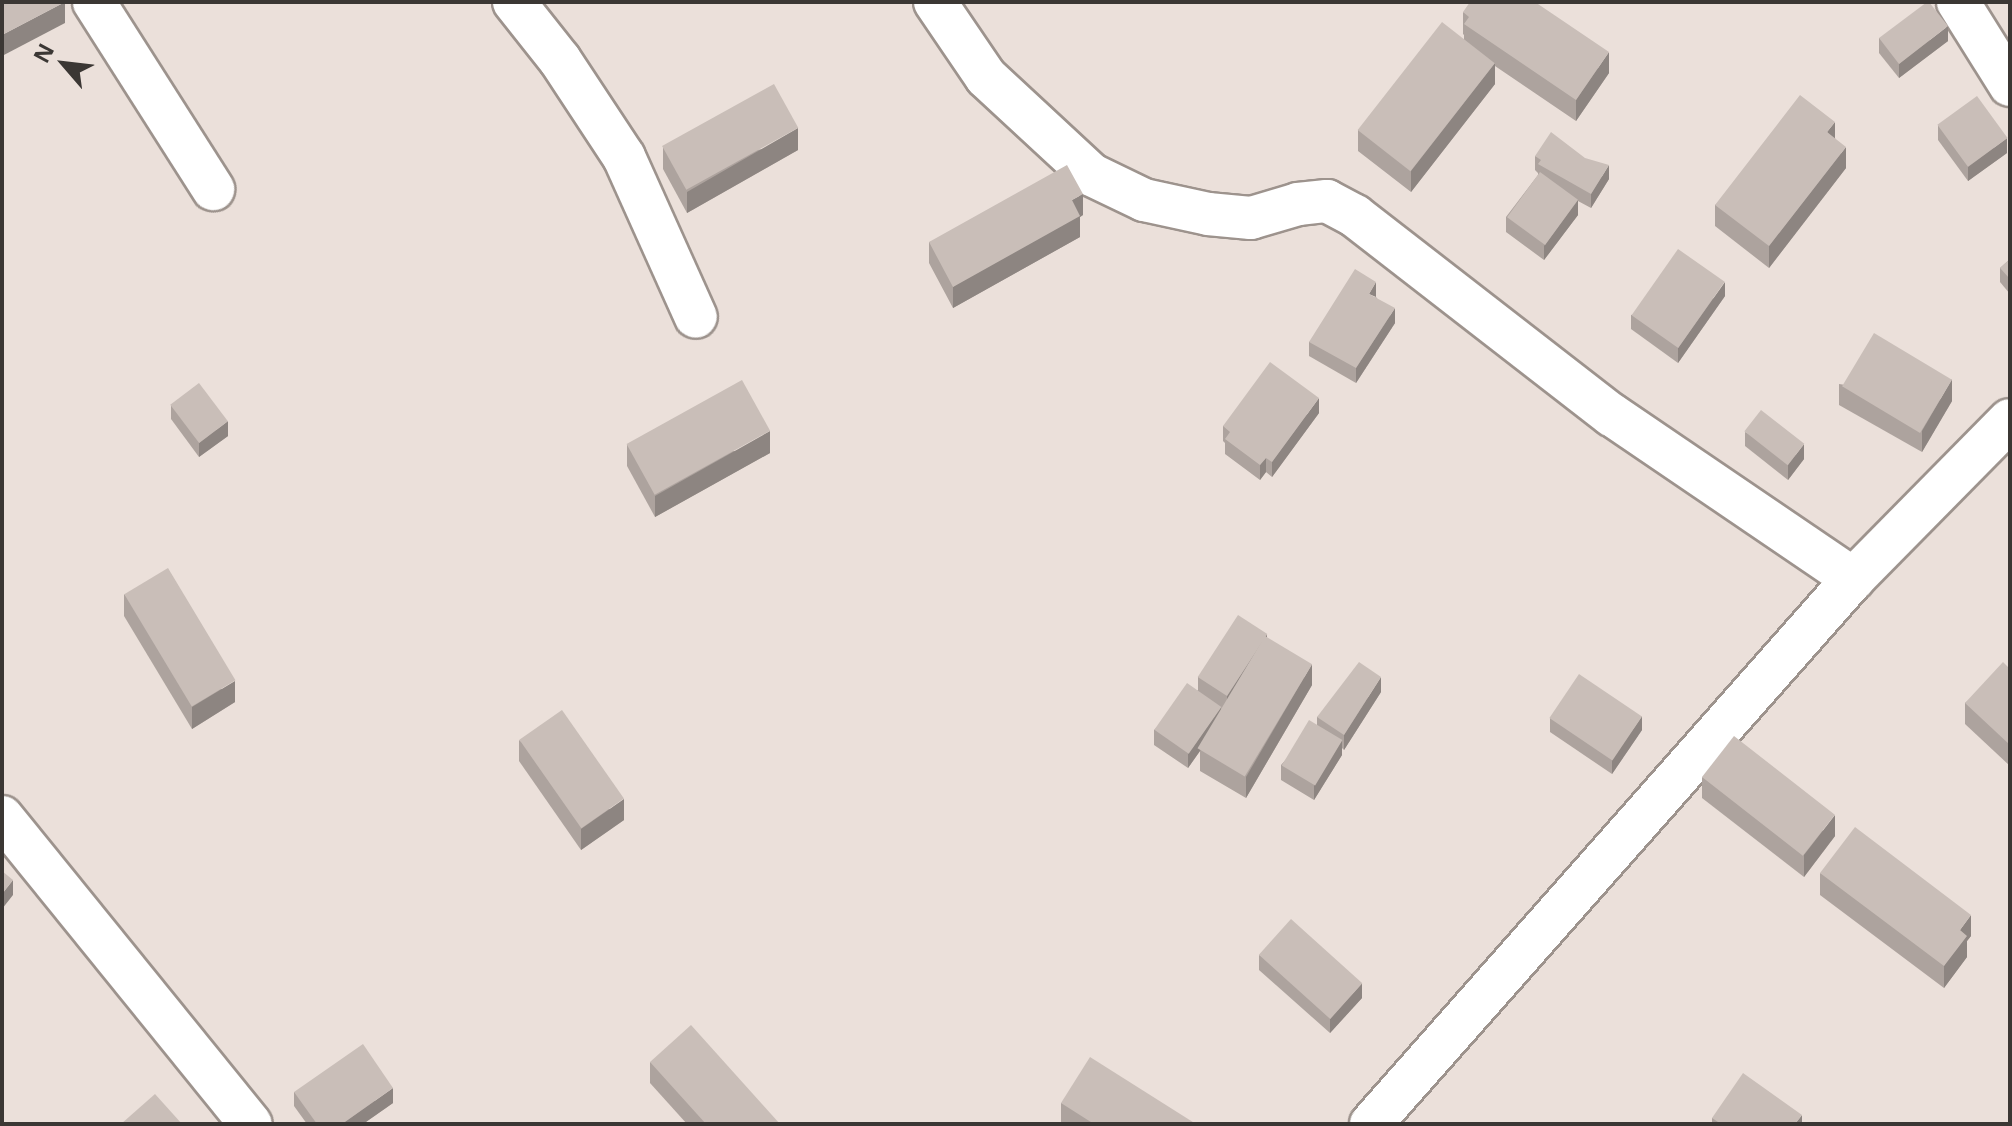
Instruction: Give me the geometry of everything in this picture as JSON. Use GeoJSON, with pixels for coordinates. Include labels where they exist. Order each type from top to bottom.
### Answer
{"type":"FeatureCollection","features":[{"type":"Feature","properties":{"kind":"street"},"geometry":{"type":"LineString","coordinates":[[94,2],[213,189]]}},
{"type":"Feature","properties":{"kind":"street"},"geometry":{"type":"LineString","coordinates":[[514,2],[560,60],[624,157],[696,317]]}},
{"type":"Feature","properties":{"kind":"street"},"geometry":{"type":"LineString","coordinates":[[935,2],[986,77],[1092,175],[1144,200],[1208,214],[1251,218],[1298,204],[1327,201],[1355,216],[1612,415],[1853,579]]}},
{"type":"Feature","properties":{"kind":"street"},"geometry":{"type":"LineString","coordinates":[[1958,2],[2010,85]]}},
{"type":"Feature","properties":{"kind":"street"},"geometry":{"type":"LineString","coordinates":[[1380,1121],[1853,579],[2010,420]]}},
{"type":"Feature","properties":{"kind":"street"},"geometry":{"type":"LineString","coordinates":[[2,817],[251,1124]]}},
{"type":"Feature","properties":{"kind":"building"},"geometry":{"type":"Polygon","coordinates":[[[2,2],[65,2],[2,35],[2,2]]]}},
{"type":"Feature","properties":{"kind":"building"},"geometry":{"type":"Polygon","coordinates":[[[1470,2],[1535,2],[1609,52],[1576,100],[1464,24],[1469,17],[1463,12],[1470,2]]]}},
{"type":"Feature","properties":{"kind":"building"},"geometry":{"type":"Polygon","coordinates":[[[1927,2],[1948,26],[1899,64],[1879,38],[1927,2]]]}},
{"type":"Feature","properties":{"kind":"building"},"geometry":{"type":"Polygon","coordinates":[[[1442,22],[1495,63],[1410,171],[1358,130],[1442,22]]]}},
{"type":"Feature","properties":{"kind":"building"},"geometry":{"type":"Polygon","coordinates":[[[774,84],[798,128],[686,190],[662,146],[774,84]]]}},
{"type":"Feature","properties":{"kind":"building"},"geometry":{"type":"Polygon","coordinates":[[[1800,95],[1835,122],[1827,132],[1846,147],[1769,246],[1715,205],[1800,95]]]}},
{"type":"Feature","properties":{"kind":"building"},"geometry":{"type":"Polygon","coordinates":[[[1977,96],[2008,138],[1968,167],[1937,125],[1977,96]]]}},
{"type":"Feature","properties":{"kind":"building"},"geometry":{"type":"Polygon","coordinates":[[[1551,132],[1585,158],[1609,165],[1591,194],[1538,164],[1541,160],[1535,156],[1551,132]]]}},
{"type":"Feature","properties":{"kind":"building"},"geometry":{"type":"Polygon","coordinates":[[[1067,165],[1083,194],[1072,200],[1080,216],[953,287],[929,242],[1067,165]]]}},
{"type":"Feature","properties":{"kind":"building"},"geometry":{"type":"Polygon","coordinates":[[[1540,172],[1578,200],[1545,245],[1507,217],[1540,172]]]}},
{"type":"Feature","properties":{"kind":"building"},"geometry":{"type":"Polygon","coordinates":[[[1678,249],[1725,282],[1678,348],[1632,315],[1678,249]]]}},
{"type":"Feature","properties":{"kind":"building"},"geometry":{"type":"Polygon","coordinates":[[[2010,259],[2010,279],[2000,268],[2010,259]]]}},
{"type":"Feature","properties":{"kind":"building"},"geometry":{"type":"Polygon","coordinates":[[[1355,269],[1376,282],[1369,294],[1395,308],[1356,368],[1309,342],[1355,269]]]}},
{"type":"Feature","properties":{"kind":"building"},"geometry":{"type":"Polygon","coordinates":[[[1874,333],[1952,380],[1920,433],[1842,386],[1874,333]]]}},
{"type":"Feature","properties":{"kind":"building"},"geometry":{"type":"Polygon","coordinates":[[[1270,362],[1319,398],[1272,462],[1266,458],[1260,465],[1225,439],[1230,432],[1223,426],[1270,362]]]}},
{"type":"Feature","properties":{"kind":"building"},"geometry":{"type":"Polygon","coordinates":[[[742,380],[770,431],[655,495],[627,444],[742,380]]]}},
{"type":"Feature","properties":{"kind":"building"},"geometry":{"type":"Polygon","coordinates":[[[199,383],[228,421],[199,443],[170,405],[199,383]]]}},
{"type":"Feature","properties":{"kind":"building"},"geometry":{"type":"Polygon","coordinates":[[[1761,410],[1804,444],[1788,465],[1744,431],[1761,410]]]}},
{"type":"Feature","properties":{"kind":"building"},"geometry":{"type":"Polygon","coordinates":[[[168,568],[235,680],[192,707],[124,594],[168,568]]]}},
{"type":"Feature","properties":{"kind":"building"},"geometry":{"type":"Polygon","coordinates":[[[1238,615],[1267,634],[1227,696],[1198,677],[1238,615]]]}},
{"type":"Feature","properties":{"kind":"building"},"geometry":{"type":"Polygon","coordinates":[[[1265,636],[1312,664],[1245,777],[1198,748],[1265,636]]]}},
{"type":"Feature","properties":{"kind":"building"},"geometry":{"type":"Polygon","coordinates":[[[1359,662],[1381,677],[1344,735],[1317,717],[1359,662]]]}},
{"type":"Feature","properties":{"kind":"building"},"geometry":{"type":"Polygon","coordinates":[[[2003,662],[2010,669],[2010,745],[1965,703],[2003,662]]]}},
{"type":"Feature","properties":{"kind":"building"},"geometry":{"type":"Polygon","coordinates":[[[1579,674],[1642,716],[1612,760],[1549,718],[1579,674]]]}},
{"type":"Feature","properties":{"kind":"building"},"geometry":{"type":"Polygon","coordinates":[[[1187,683],[1221,707],[1189,754],[1154,730],[1187,683]]]}},
{"type":"Feature","properties":{"kind":"building"},"geometry":{"type":"Polygon","coordinates":[[[562,710],[624,798],[581,828],[519,740],[562,710]]]}},
{"type":"Feature","properties":{"kind":"building"},"geometry":{"type":"Polygon","coordinates":[[[1309,720],[1342,740],[1315,786],[1282,765],[1309,720]]]}},
{"type":"Feature","properties":{"kind":"building"},"geometry":{"type":"Polygon","coordinates":[[[1734,736],[1835,815],[1803,856],[1702,777],[1734,736]]]}},
{"type":"Feature","properties":{"kind":"building"},"geometry":{"type":"Polygon","coordinates":[[[1855,827],[1971,915],[1960,930],[1967,936],[1944,966],[1820,873],[1855,827]]]}},
{"type":"Feature","properties":{"kind":"building"},"geometry":{"type":"Polygon","coordinates":[[[2,871],[13,880],[2,894],[2,871]]]}},
{"type":"Feature","properties":{"kind":"building"},"geometry":{"type":"Polygon","coordinates":[[[1291,919],[1362,983],[1330,1019],[1259,955],[1291,919]]]}},
{"type":"Feature","properties":{"kind":"building"},"geometry":{"type":"Polygon","coordinates":[[[691,1025],[780,1124],[706,1124],[650,1062],[691,1025]]]}},
{"type":"Feature","properties":{"kind":"building"},"geometry":{"type":"Polygon","coordinates":[[[363,1044],[393,1088],[342,1124],[317,1124],[294,1092],[363,1044]]]}},
{"type":"Feature","properties":{"kind":"building"},"geometry":{"type":"Polygon","coordinates":[[[1090,1057],[1196,1124],[1094,1124],[1061,1103],[1090,1057]]]}},
{"type":"Feature","properties":{"kind":"building"},"geometry":{"type":"Polygon","coordinates":[[[1743,1073],[1802,1115],[1795,1124],[1721,1124],[1712,1118],[1743,1073]]]}},
{"type":"Feature","properties":{"kind":"building"},"geometry":{"type":"Polygon","coordinates":[[[155,1094],[182,1124],[121,1124],[155,1094]]]}}]}
